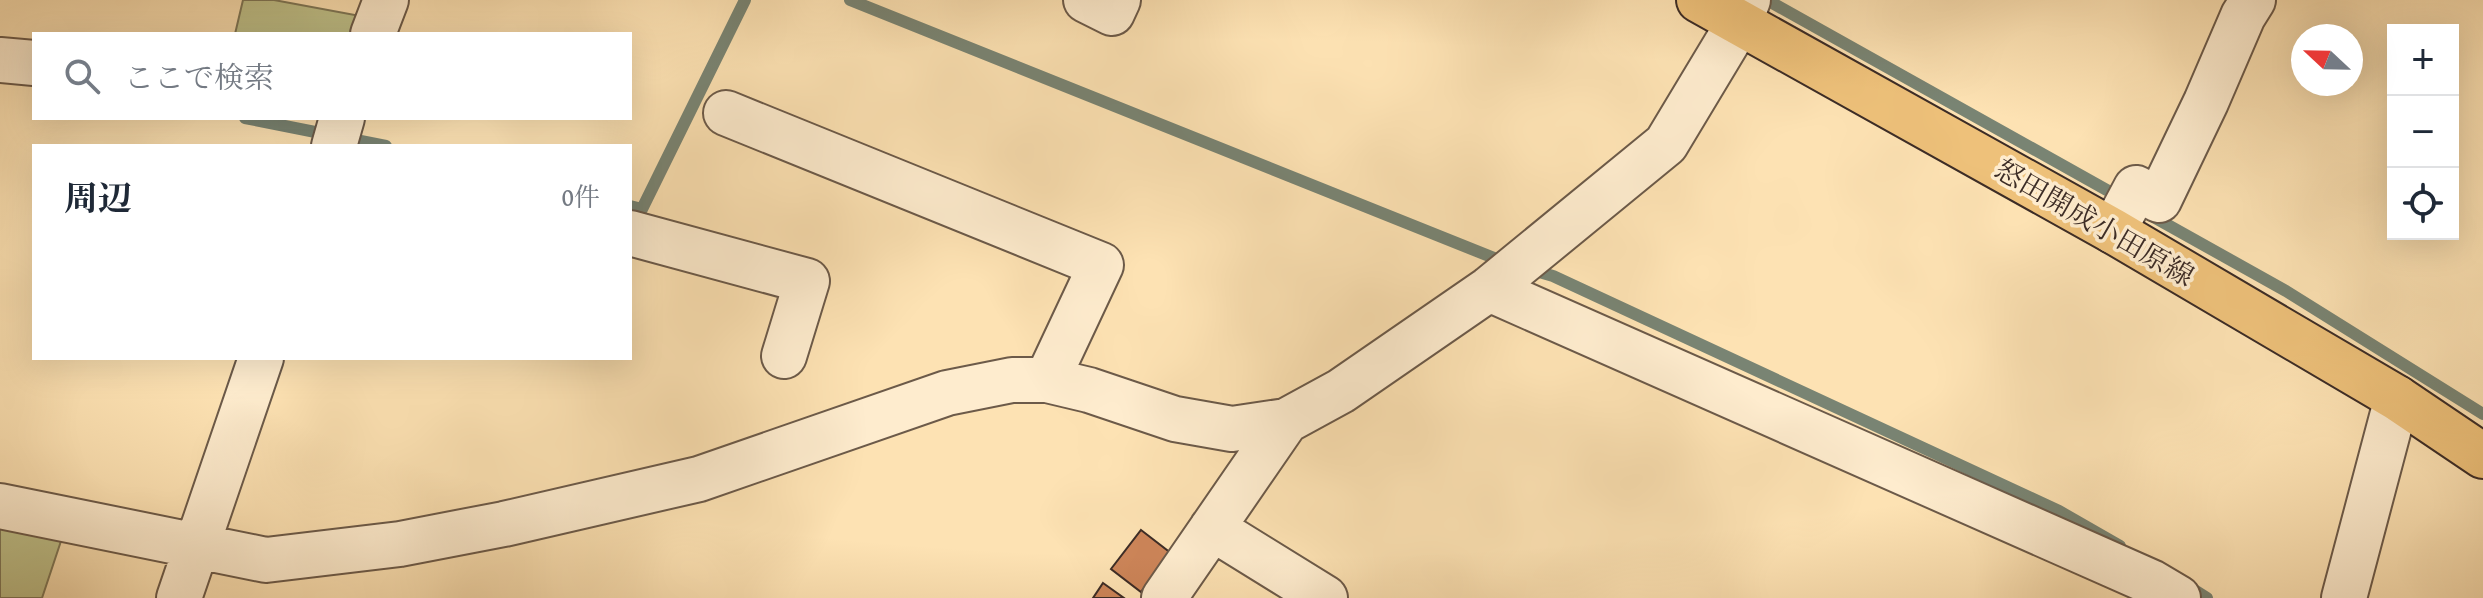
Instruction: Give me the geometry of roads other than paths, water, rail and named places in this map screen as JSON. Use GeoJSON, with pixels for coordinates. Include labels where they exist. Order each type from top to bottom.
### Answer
{"type":"FeatureCollection","features":[{"type":"Feature","properties":{"kind":"main road","name":"怒田開成小田原線"},"geometry":{"type":"LineString","coordinates":[[1699,0],[1744,10],[2397,398],[2483,456]]}},
{"type":"Feature","properties":{"kind":"street"},"geometry":{"type":"LineString","coordinates":[[374,32],[386,0]]}},
{"type":"Feature","properties":{"kind":"street"},"geometry":{"type":"LineString","coordinates":[[1086,0],[1112,13],[1118,0]]}},
{"type":"Feature","properties":{"kind":"street"},"geometry":{"type":"LineString","coordinates":[[2113,231],[2136,188],[2159,200],[2253,0]]}},
{"type":"Feature","properties":{"kind":"street"},"geometry":{"type":"LineString","coordinates":[[0,506],[266,560],[400,544],[504,524],[699,479],[947,393],[1012,380],[1047,380],[1089,390],[1175,419],[1232,429],[1286,421],[1341,391],[1489,289],[1666,144],[1744,10]]}},
{"type":"Feature","properties":{"kind":"street"},"geometry":{"type":"LineString","coordinates":[[0,60],[32,63]]}},
{"type":"Feature","properties":{"kind":"street"},"geometry":{"type":"LineString","coordinates":[[726,113],[1101,265],[1047,380]]}},
{"type":"Feature","properties":{"kind":"street"},"geometry":{"type":"LineString","coordinates":[[335,144],[341,120]]}},
{"type":"Feature","properties":{"kind":"street"},"geometry":{"type":"LineString","coordinates":[[632,234],[807,281],[784,356]]}},
{"type":"Feature","properties":{"kind":"street"},"geometry":{"type":"LineString","coordinates":[[1489,289],[2151,582],[2178,598]]}},
{"type":"Feature","properties":{"kind":"street"},"geometry":{"type":"LineString","coordinates":[[179,598],[260,360]]}},
{"type":"Feature","properties":{"kind":"street"},"geometry":{"type":"LineString","coordinates":[[2344,598],[2397,398]]}},
{"type":"Feature","properties":{"kind":"street"},"geometry":{"type":"LineString","coordinates":[[1164,598],[1286,421]]}},
{"type":"Feature","properties":{"kind":"street"},"geometry":{"type":"LineString","coordinates":[[1212,528],[1325,598]]}},
{"type":"Feature","properties":{"kind":"waterway"},"geometry":{"type":"LineString","coordinates":[[632,206],[642,209],[745,0]]}},
{"type":"Feature","properties":{"kind":"waterway"},"geometry":{"type":"LineString","coordinates":[[850,0],[1504,262]]}},
{"type":"Feature","properties":{"kind":"waterway"},"geometry":{"type":"LineString","coordinates":[[1767,0],[2121,198]]}},
{"type":"Feature","properties":{"kind":"waterway"},"geometry":{"type":"LineString","coordinates":[[255,120],[376,144]]}},
{"type":"Feature","properties":{"kind":"waterway"},"geometry":{"type":"LineString","coordinates":[[2150,215],[2286,291],[2483,414]]}},
{"type":"Feature","properties":{"kind":"waterway"},"geometry":{"type":"LineString","coordinates":[[1529,269],[1553,276],[2059,511],[2120,546]]}},
{"type":"Feature","properties":{"kind":"waterway"},"geometry":{"type":"LineString","coordinates":[[2185,584],[2207,598]]}}]}
